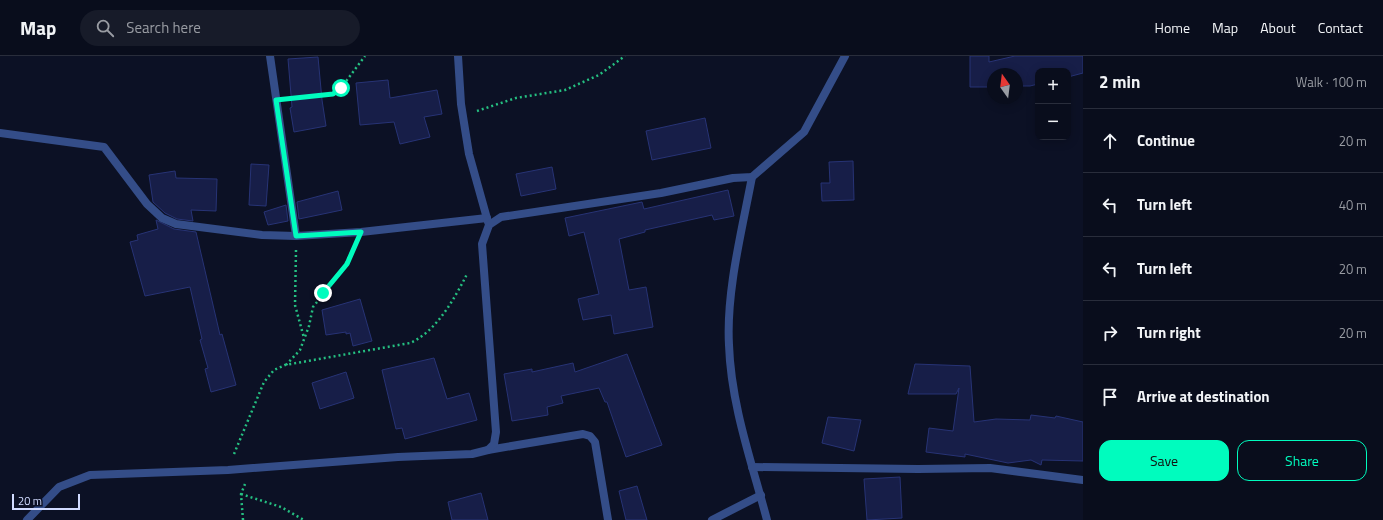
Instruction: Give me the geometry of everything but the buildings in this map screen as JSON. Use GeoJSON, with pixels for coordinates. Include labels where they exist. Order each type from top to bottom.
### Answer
{"type":"FeatureCollection","features":[{"type":"Feature","properties":{"kind":"street"},"geometry":{"type":"LineString","coordinates":[[270,56],[296,236]]}},
{"type":"Feature","properties":{"kind":"street"},"geometry":{"type":"LineString","coordinates":[[458,56],[461,104],[469,154],[488,221],[482,244],[496,432],[494,444],[488,450]]}},
{"type":"Feature","properties":{"kind":"street"},"geometry":{"type":"LineString","coordinates":[[0,133],[104,147],[147,204],[162,218],[176,224],[262,235],[296,236],[488,221],[501,217],[661,193],[733,178],[752,177],[804,132],[845,56]]}},
{"type":"Feature","properties":{"kind":"street"},"geometry":{"type":"LineString","coordinates":[[752,177],[738,250],[731,301],[728,344],[733,391],[767,520]]}},
{"type":"Feature","properties":{"kind":"street"},"geometry":{"type":"LineString","coordinates":[[27,520],[59,487],[90,475],[228,470],[398,457],[472,454],[583,434],[590,436],[595,442],[608,520]]}},
{"type":"Feature","properties":{"kind":"street"},"geometry":{"type":"LineString","coordinates":[[752,467],[918,469],[990,468],[1083,480]]}},
{"type":"Feature","properties":{"kind":"street"},"geometry":{"type":"LineString","coordinates":[[712,520],[761,496]]}},
{"type":"Feature","properties":{"kind":"path"},"geometry":{"type":"LineString","coordinates":[[276,100],[333,94],[341,88],[365,56]]}},
{"type":"Feature","properties":{"kind":"path"},"geometry":{"type":"LineString","coordinates":[[465,125],[476,111],[516,98],[565,90],[599,75],[625,56]]}},
{"type":"Feature","properties":{"kind":"path"},"geometry":{"type":"LineString","coordinates":[[285,365],[300,350],[309,326],[313,307],[347,264],[361,232]]}},
{"type":"Feature","properties":{"kind":"path"},"geometry":{"type":"LineString","coordinates":[[296,236],[295,305],[304,338]]}},
{"type":"Feature","properties":{"kind":"path"},"geometry":{"type":"LineString","coordinates":[[228,470],[264,382],[274,370],[285,365],[410,343],[419,339],[454,300],[468,272]]}},
{"type":"Feature","properties":{"kind":"path"},"geometry":{"type":"LineString","coordinates":[[243,520],[241,494],[251,468]]}},
{"type":"Feature","properties":{"kind":"path"},"geometry":{"type":"LineString","coordinates":[[241,494],[281,507],[304,520]]}},
{"type":"Feature","properties":{"kind":"route"},"geometry":{"type":"LineString","coordinates":[[323,293],[347,264],[361,232],[296,236],[276,100],[333,94],[341,88]]}}]}
